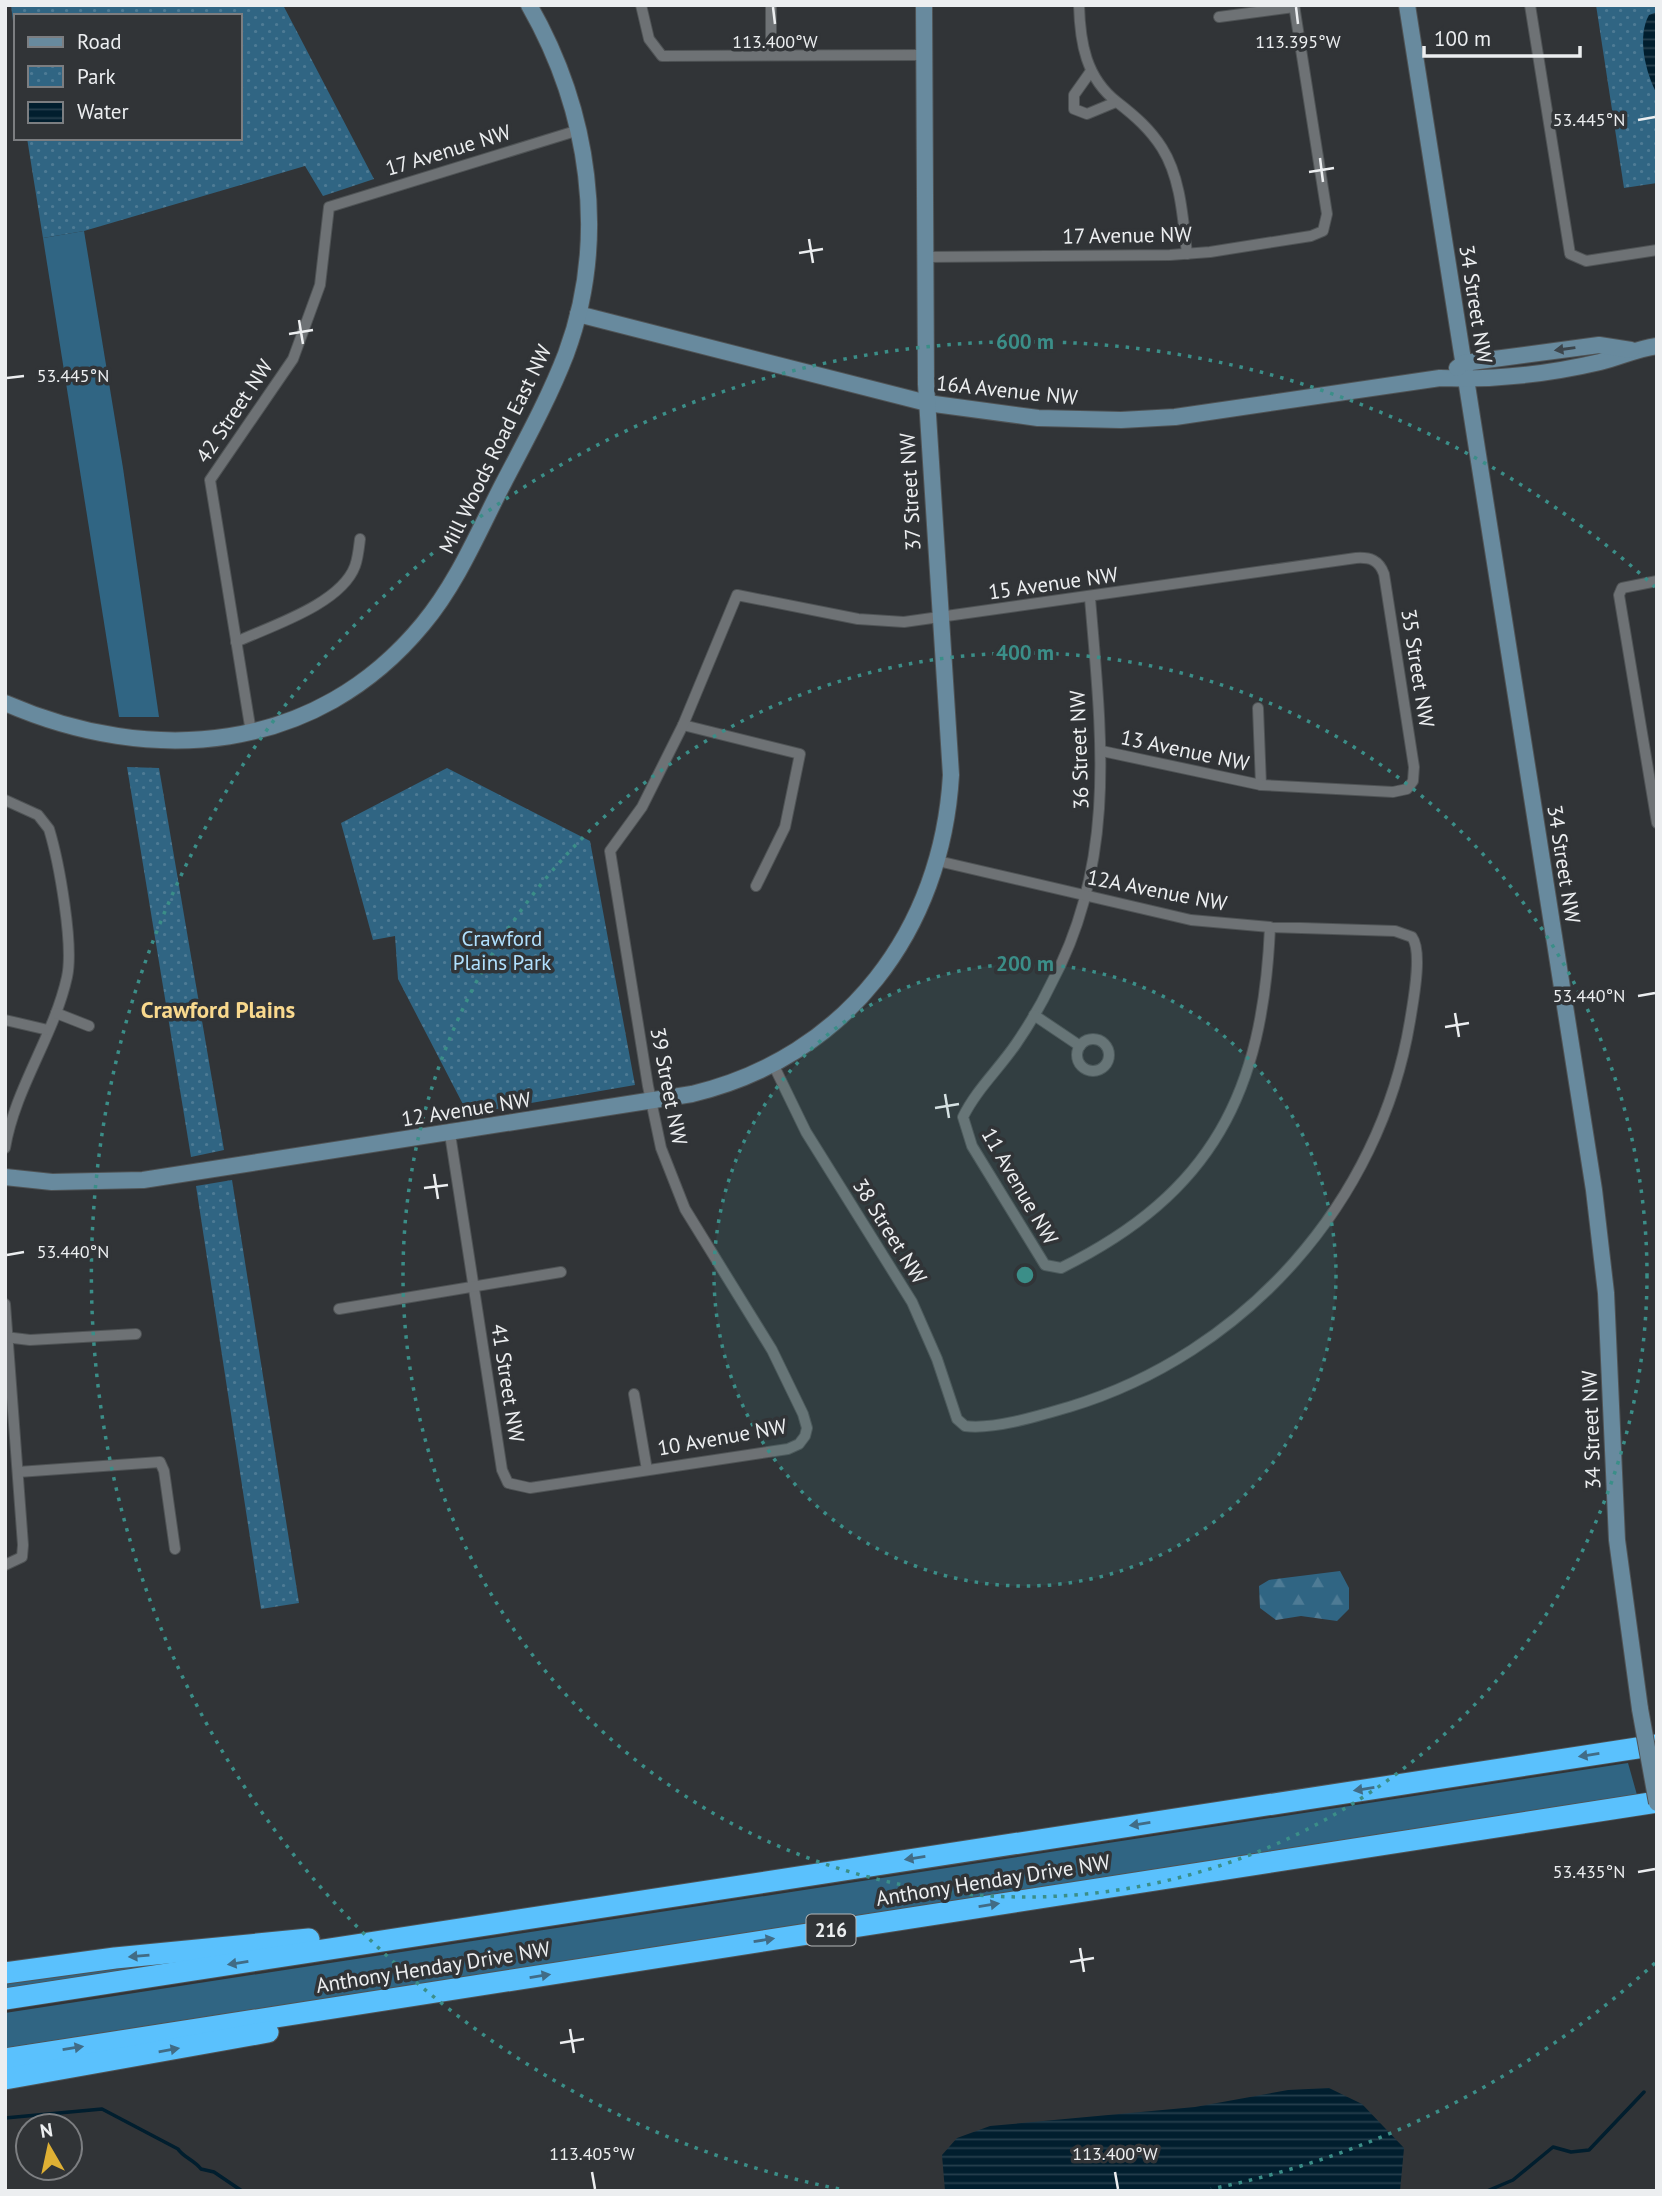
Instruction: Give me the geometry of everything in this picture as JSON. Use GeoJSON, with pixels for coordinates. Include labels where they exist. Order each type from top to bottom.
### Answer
{"type":"FeatureCollection","features":[{"type":"Feature","properties":{"kind":"highway","name":"Anthony Henday Drive NW"},"geometry":{"type":"LineString","coordinates":[[5,1999],[1657,1745]]}},
{"type":"Feature","properties":{"kind":"highway","name":"Anthony Henday Drive NW"},"geometry":{"type":"LineString","coordinates":[[5,2059],[1657,1803]]}},
{"type":"Feature","properties":{"kind":"highway"},"geometry":{"type":"LineString","coordinates":[[5,1973],[114,1958],[645,1901]]}},
{"type":"Feature","properties":{"kind":"highway"},"geometry":{"type":"LineString","coordinates":[[5,2079],[454,1999],[500,1982]]}},
{"type":"Feature","properties":{"kind":"street","name":"Mill Woods Road East NW"},"geometry":{"type":"LineString","coordinates":[[5,703],[75,729],[122,739],[173,742],[251,732],[301,715],[352,686],[393,655],[432,613],[458,571],[545,402],[565,356],[578,314],[587,264],[590,221],[579,130],[570,95],[549,39],[529,5]]}},
{"type":"Feature","properties":{"kind":"street"},"geometry":{"type":"LineString","coordinates":[[641,5],[654,49],[668,57],[925,55]]}},
{"type":"Feature","properties":{"kind":"street"},"geometry":{"type":"LineString","coordinates":[[771,5],[771,55]]}},
{"type":"Feature","properties":{"kind":"street","name":"37 Street NW"},"geometry":{"type":"LineString","coordinates":[[890,962],[913,925],[938,861],[951,775],[927,403],[924,5]]}},
{"type":"Feature","properties":{"kind":"street"},"geometry":{"type":"LineString","coordinates":[[1079,5],[1080,36],[1091,71],[1100,86],[1144,124],[1164,151],[1174,178],[1187,254]]}},
{"type":"Feature","properties":{"kind":"street","name":"34 Street NW"},"geometry":{"type":"LineString","coordinates":[[1408,5],[1594,1190],[1605,1293],[1617,1540],[1640,1709],[1657,1803]]}},
{"type":"Feature","properties":{"kind":"street"},"geometry":{"type":"LineString","coordinates":[[1530,5],[1568,248],[1574,259],[1586,261],[1657,250]]}},
{"type":"Feature","properties":{"kind":"street","name":"17 Avenue NW"},"geometry":{"type":"LineString","coordinates":[[925,257],[1187,254],[1311,236],[1325,228],[1327,214],[1294,6]]}},
{"type":"Feature","properties":{"kind":"street"},"geometry":{"type":"LineString","coordinates":[[1219,17],[1294,6]]}},
{"type":"Feature","properties":{"kind":"street"},"geometry":{"type":"LineString","coordinates":[[1091,71],[1074,95],[1074,109],[1087,114],[1116,102]]}},
{"type":"Feature","properties":{"kind":"street","name":"17 Avenue NW"},"geometry":{"type":"LineString","coordinates":[[329,206],[579,130]]}},
{"type":"Feature","properties":{"kind":"street","name":"42 Street NW"},"geometry":{"type":"LineString","coordinates":[[251,732],[211,480],[293,359],[320,285],[329,206]]}},
{"type":"Feature","properties":{"kind":"street","name":"16A Avenue NW"},"geometry":{"type":"LineString","coordinates":[[578,314],[927,403],[1038,418],[1133,420],[1219,411],[1440,378],[1467,380],[1601,362],[1633,350],[1657,346]]}},
{"type":"Feature","properties":{"kind":"street","name":"16A Avenue NW"},"geometry":{"type":"LineString","coordinates":[[1440,378],[1464,363],[1599,345],[1633,350]]}},
{"type":"Feature","properties":{"kind":"street"},"geometry":{"type":"LineString","coordinates":[[236,642],[317,606],[347,578],[355,566],[360,538]]}},
{"type":"Feature","properties":{"kind":"street","name":"15 Avenue NW"},"geometry":{"type":"LineString","coordinates":[[737,595],[873,621],[940,619],[1356,558],[1375,560]]}},
{"type":"Feature","properties":{"kind":"street","name":"35 Street NW"},"geometry":{"type":"LineString","coordinates":[[1375,560],[1382,569],[1386,587],[1414,767],[1411,785]]}},
{"type":"Feature","properties":{"kind":"street"},"geometry":{"type":"LineString","coordinates":[[1657,581],[1622,588],[1619,595],[1657,823]]}},
{"type":"Feature","properties":{"kind":"street","name":"39 Street NW"},"geometry":{"type":"LineString","coordinates":[[737,595],[683,725],[642,807],[610,851],[661,1148],[675,1188],[690,1219],[788,1379],[807,1423],[803,1441]]}},
{"type":"Feature","properties":{"kind":"street","name":"36 Street NW"},"geometry":{"type":"LineString","coordinates":[[963,1117],[1034,1015],[1062,963],[1085,896],[1101,816],[1102,751],[1090,598]]}},
{"type":"Feature","properties":{"kind":"street","name":"13 Avenue NW"},"geometry":{"type":"LineString","coordinates":[[1258,708],[1261,785]]}},
{"type":"Feature","properties":{"kind":"street"},"geometry":{"type":"LineString","coordinates":[[683,725],[800,754],[785,827],[756,886]]}},
{"type":"Feature","properties":{"kind":"street","name":"13 Avenue NW"},"geometry":{"type":"LineString","coordinates":[[1102,751],[1261,785],[1398,792],[1411,785]]}},
{"type":"Feature","properties":{"kind":"street"},"geometry":{"type":"LineString","coordinates":[[5,800],[38,815],[51,836],[69,954],[67,976],[56,1013],[8,1133],[5,1148]]}},
{"type":"Feature","properties":{"kind":"street","name":"12A Avenue NW"},"geometry":{"type":"LineString","coordinates":[[938,861],[1191,920],[1270,927],[1395,931],[1412,937],[1417,946],[1412,1006],[1391,1097],[1374,1139],[1350,1185],[1302,1254],[1239,1316],[1198,1347],[1142,1378],[1100,1396],[1039,1415],[975,1426],[962,1424]]}},
{"type":"Feature","properties":{"kind":"street","name":"11 Avenue NW"},"geometry":{"type":"LineString","coordinates":[[963,1117],[972,1146],[1038,1258],[1052,1269],[1080,1259],[1140,1221],[1187,1177],[1216,1138],[1238,1094],[1258,1038],[1266,992],[1270,927]]}},
{"type":"Feature","properties":{"kind":"street","name":"12 Avenue NW"},"geometry":{"type":"LineString","coordinates":[[5,1177],[52,1182],[143,1180],[450,1134],[703,1091],[773,1064],[832,1025],[890,962]]}},
{"type":"Feature","properties":{"kind":"street"},"geometry":{"type":"LineString","coordinates":[[56,1013],[89,1026]]}},
{"type":"Feature","properties":{"kind":"street"},"geometry":{"type":"LineString","coordinates":[[1034,1015],[1080,1045]]}},
{"type":"Feature","properties":{"kind":"street"},"geometry":{"type":"LineString","coordinates":[[5,1020],[48,1030]]}},
{"type":"Feature","properties":{"kind":"street","name":"38 Street NW"},"geometry":{"type":"LineString","coordinates":[[773,1064],[806,1132],[912,1302],[962,1424]]}},
{"type":"Feature","properties":{"kind":"street","name":"41 Street NW"},"geometry":{"type":"LineString","coordinates":[[450,1134],[503,1475],[508,1483]]}},
{"type":"Feature","properties":{"kind":"street"},"geometry":{"type":"LineString","coordinates":[[339,1309],[561,1272]]}},
{"type":"Feature","properties":{"kind":"street"},"geometry":{"type":"LineString","coordinates":[[5,1304],[22,1557],[5,1565]]}},
{"type":"Feature","properties":{"kind":"street"},"geometry":{"type":"LineString","coordinates":[[7,1338],[136,1334]]}},
{"type":"Feature","properties":{"kind":"street","name":"10 Avenue NW"},"geometry":{"type":"LineString","coordinates":[[634,1394],[647,1470]]}},
{"type":"Feature","properties":{"kind":"street","name":"10 Avenue NW"},"geometry":{"type":"LineString","coordinates":[[508,1483],[530,1488],[788,1449],[803,1441]]}},
{"type":"Feature","properties":{"kind":"street"},"geometry":{"type":"LineString","coordinates":[[18,1472],[160,1462],[164,1471],[175,1549]]}},
{"type":"Feature","properties":{"kind":"green space"},"geometry":{"type":"Polygon","coordinates":[[[11,5],[283,5],[374,179],[323,196],[305,166],[84,231],[43,238],[27,140],[242,140],[242,14],[14,14],[14,29],[11,5]]]}},
{"type":"Feature","properties":{"kind":"green space"},"geometry":{"type":"Polygon","coordinates":[[[1596,5],[1657,5],[1657,183],[1624,188],[1596,5]]]}},
{"type":"Feature","properties":{"kind":"green space"},"geometry":{"type":"Polygon","coordinates":[[[84,231],[123,468],[159,717],[119,717],[43,238],[84,231]]]}},
{"type":"Feature","properties":{"kind":"green space"},"geometry":{"type":"Polygon","coordinates":[[[127,767],[159,768],[224,1150],[191,1157],[127,767]]]}},
{"type":"Feature","properties":{"kind":"green space","name":"Crawford Plains Park"},"geometry":{"type":"Polygon","coordinates":[[[447,768],[590,841],[635,1085],[468,1114],[398,979],[395,936],[373,940],[341,823],[447,768]]]}},
{"type":"Feature","properties":{"kind":"green space"},"geometry":{"type":"Polygon","coordinates":[[[232,1180],[299,1603],[261,1609],[196,1186],[232,1180]]]}},
{"type":"Feature","properties":{"kind":"green space"},"geometry":{"type":"Polygon","coordinates":[[[1340,1571],[1349,1588],[1349,1609],[1337,1621],[1301,1616],[1276,1620],[1260,1608],[1259,1586],[1269,1580],[1340,1571]]]}},
{"type":"Feature","properties":{"kind":"green space"},"geometry":{"type":"Polygon","coordinates":[[[1628,1763],[1637,1795],[5,2048],[5,2013],[1628,1763]]]}},
{"type":"Feature","properties":{"kind":"green space"},"geometry":{"type":"Polygon","coordinates":[[[156,1963],[154,1965],[5,1989],[5,1979],[156,1963]]]}},
{"type":"Feature","properties":{"kind":"water"},"geometry":{"type":"Polygon","coordinates":[[[1657,12],[1657,94],[1646,65],[1643,43],[1649,15],[1657,12]]]}},
{"type":"Feature","properties":{"kind":"water"},"geometry":{"type":"Polygon","coordinates":[[[1329,2088],[1362,2104],[1404,2148],[1400,2191],[945,2191],[942,2155],[957,2138],[990,2126],[1195,2107],[1288,2090],[1329,2088]]]}},
{"type":"Feature","properties":{"kind":"waterway"},"geometry":{"type":"LineString","coordinates":[[1487,2191],[1513,2180],[1553,2147],[1571,2152],[1589,2150],[1644,2092]]}},
{"type":"Feature","properties":{"kind":"waterway"},"geometry":{"type":"LineString","coordinates":[[5,2118],[102,2109],[178,2149],[201,2169],[214,2172],[242,2191]]}},
{"type":"Feature","properties":{"kind":"waterway"},"geometry":{"type":"LineString","coordinates":[[1476,2191],[1485,2191]]}},
{"type":"Feature","properties":{"kind":"district","name":"Crawford Plains"},"geometry":{"type":"Point","coordinates":[218,1009]}}]}
